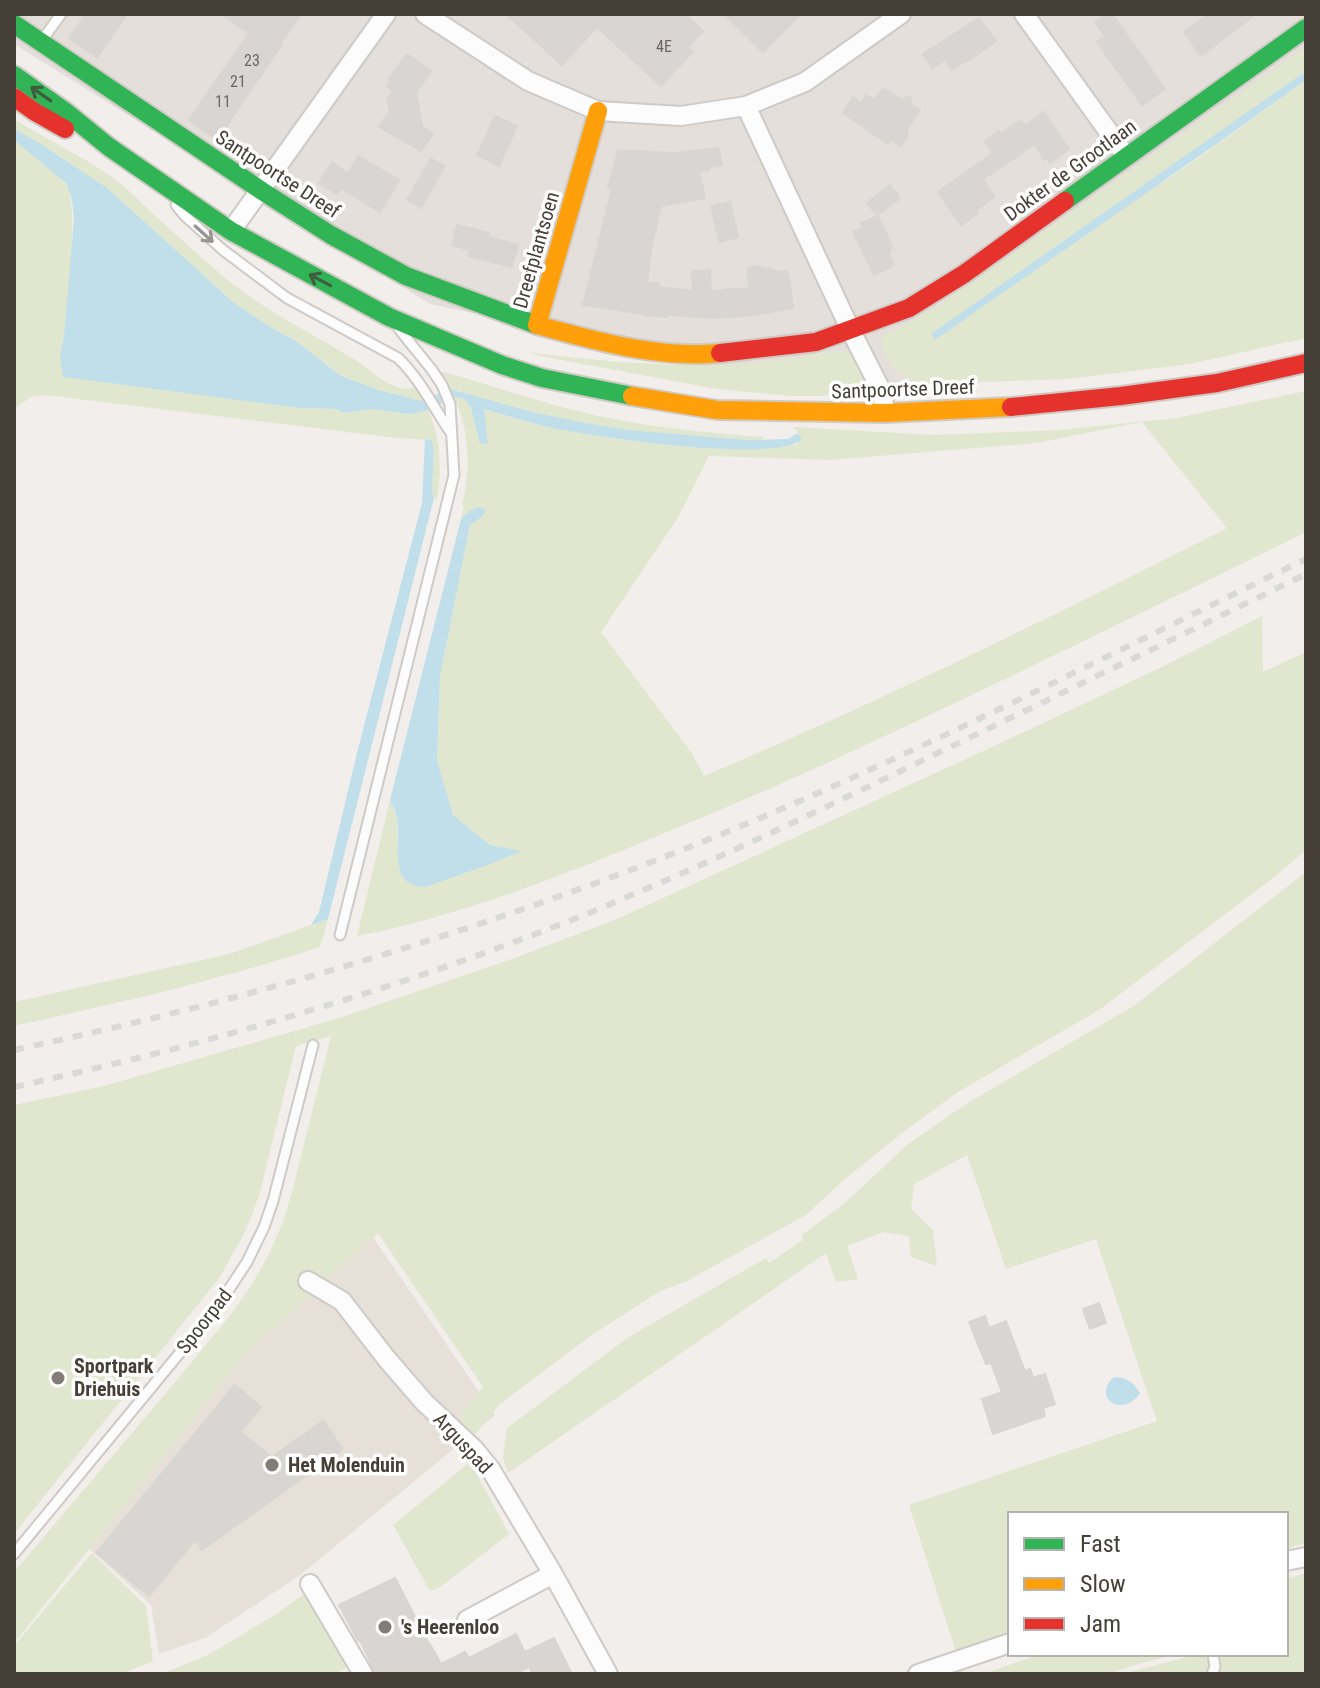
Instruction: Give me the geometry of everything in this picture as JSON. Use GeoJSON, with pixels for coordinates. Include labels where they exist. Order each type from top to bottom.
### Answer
{"type":"FeatureCollection","features":[{"type":"Feature","properties":{"kind":"street"},"geometry":{"type":"LineString","coordinates":[[231,231],[386,14]]}},
{"type":"Feature","properties":{"kind":"street"},"geometry":{"type":"LineString","coordinates":[[425,14],[528,81],[598,111],[681,116],[746,106],[805,82],[901,14]]}},
{"type":"Feature","properties":{"kind":"street"},"geometry":{"type":"LineString","coordinates":[[1024,14],[1126,156]]}},
{"type":"Feature","properties":{"kind":"street","name":"Santpoortse Dreef"},"geometry":{"type":"LineString","coordinates":[[14,24],[331,235],[406,276],[537,325]]}},
{"type":"Feature","properties":{"kind":"street","name":"Dokter de Grootlaan"},"geometry":{"type":"LineString","coordinates":[[851,331],[909,308],[964,274],[1306,28]]}},
{"type":"Feature","properties":{"kind":"street","name":"Santpoortse Dreef"},"geometry":{"type":"LineString","coordinates":[[15,77],[109,147],[231,231],[389,317],[502,365],[542,378],[717,410],[885,413],[1026,406],[1121,396],[1217,383],[1306,363]]}},
{"type":"Feature","properties":{"kind":"street","name":"Santpoortse Dreef"},"geometry":{"type":"LineString","coordinates":[[14,97],[70,131],[109,147]]}},
{"type":"Feature","properties":{"kind":"street"},"geometry":{"type":"LineString","coordinates":[[746,106],[882,392],[885,413]]}},
{"type":"Feature","properties":{"kind":"street","name":"Dreefplantsoen"},"geometry":{"type":"LineString","coordinates":[[598,111],[537,325],[610,345],[698,355],[816,342],[851,331]]}},
{"type":"Feature","properties":{"kind":"street","name":"Santpoortse Dreef"},"geometry":{"type":"LineString","coordinates":[[231,231],[258,257],[299,287],[352,316],[410,343],[502,365]]}},
{"type":"Feature","properties":{"kind":"street","name":"Arguspad"},"geometry":{"type":"LineString","coordinates":[[308,1281],[342,1301],[424,1402],[474,1449],[491,1470],[608,1674]]}},
{"type":"Feature","properties":{"kind":"street"},"geometry":{"type":"LineString","coordinates":[[467,1620],[553,1574]]}},
{"type":"Feature","properties":{"kind":"street"},"geometry":{"type":"LineString","coordinates":[[310,1584],[363,1674]]}},
{"type":"Feature","properties":{"kind":"street"},"geometry":{"type":"LineString","coordinates":[[918,1674],[1008,1644]]}},
{"type":"Feature","properties":{"kind":"lane"},"geometry":{"type":"LineString","coordinates":[[41,42],[61,14]]}},
{"type":"Feature","properties":{"kind":"lane"},"geometry":{"type":"LineString","coordinates":[[152,176],[185,216],[233,258],[287,298],[398,358],[427,393],[451,433]]}},
{"type":"Feature","properties":{"kind":"lane"},"geometry":{"type":"LineString","coordinates":[[340,935],[450,497],[455,462],[450,404],[442,385],[389,317]]}},
{"type":"Feature","properties":{"kind":"lane","name":"Spoorpad"},"geometry":{"type":"LineString","coordinates":[[14,1554],[216,1309],[243,1270],[264,1227],[276,1192],[313,1045]]}},
{"type":"Feature","properties":{"kind":"shaded area"},"geometry":{"type":"Polygon","coordinates":[[[14,14],[1306,14],[1306,65],[893,403],[430,304],[14,44],[14,14]]]}},
{"type":"Feature","properties":{"kind":"shaded area","name":"Het Molenduin"},"geometry":{"type":"Polygon","coordinates":[[[355,1211],[495,1415],[299,1576],[205,1638],[159,1654],[151,1605],[63,1524],[355,1211]]]}},
{"type":"Feature","properties":{"kind":"green space"},"geometry":{"type":"Polygon","coordinates":[[[1306,47],[1306,71],[935,339],[1306,80],[1306,338],[1190,364],[1068,379],[930,384],[906,378],[894,368],[885,356],[881,337],[940,305],[1306,47]]]}},
{"type":"Feature","properties":{"kind":"green space"},"geometry":{"type":"Polygon","coordinates":[[[14,119],[115,179],[214,268],[255,300],[392,385],[408,389],[415,387],[423,400],[382,391],[341,376],[296,341],[233,302],[63,158],[14,129],[14,119]]]}},
{"type":"Feature","properties":{"kind":"green space"},"geometry":{"type":"Polygon","coordinates":[[[14,140],[62,179],[70,197],[71,268],[60,357],[301,408],[336,409],[344,413],[372,409],[409,414],[428,410],[436,432],[439,454],[437,499],[432,493],[432,440],[45,395],[31,397],[14,409],[14,140]]]}},
{"type":"Feature","properties":{"kind":"green space"},"geometry":{"type":"Polygon","coordinates":[[[528,352],[622,362],[717,365],[847,352],[858,358],[864,380],[841,396],[791,396],[717,389],[528,352]]]}},
{"type":"Feature","properties":{"kind":"green space"},"geometry":{"type":"Polygon","coordinates":[[[440,371],[594,415],[678,429],[764,437],[746,440],[666,434],[570,421],[450,389],[440,371]]]}},
{"type":"Feature","properties":{"kind":"green space"},"geometry":{"type":"Polygon","coordinates":[[[1306,391],[1306,532],[827,763],[724,808],[524,889],[425,920],[357,936],[390,800],[397,817],[397,848],[520,851],[490,845],[453,815],[437,760],[440,677],[470,525],[482,517],[469,511],[461,519],[467,451],[463,424],[454,397],[465,399],[488,443],[483,409],[541,426],[616,439],[735,449],[796,445],[802,439],[794,427],[934,435],[1060,430],[1176,418],[1306,391]],[[1142,422],[1036,443],[831,460],[709,456],[679,516],[601,632],[691,752],[704,776],[902,688],[1227,528],[1142,422]]]}},
{"type":"Feature","properties":{"kind":"green space"},"geometry":{"type":"Polygon","coordinates":[[[1262,616],[1263,672],[1306,652],[1306,850],[1273,878],[1099,1010],[958,1092],[846,1178],[806,1215],[687,1281],[660,1291],[589,1337],[500,1404],[468,1443],[461,1430],[462,1418],[483,1387],[378,1233],[243,1357],[14,1643],[14,1572],[228,1318],[270,1252],[291,1196],[331,1036],[296,1046],[259,1196],[246,1230],[220,1277],[14,1534],[14,1105],[104,1086],[336,1019],[512,959],[617,919],[977,754],[1262,616]]]}},
{"type":"Feature","properties":{"kind":"green space"},"geometry":{"type":"Polygon","coordinates":[[[1306,872],[1306,1543],[1288,1548],[1288,1512],[1008,1512],[1008,1641],[958,1658],[909,1505],[1157,1421],[1096,1239],[1006,1269],[967,1155],[914,1184],[911,1209],[933,1230],[937,1266],[911,1257],[909,1236],[884,1232],[847,1246],[858,1279],[836,1282],[826,1253],[508,1473],[503,1458],[507,1428],[627,1338],[766,1258],[769,1263],[803,1240],[801,1236],[847,1201],[908,1144],[966,1104],[1135,1005],[1306,872]]]}},
{"type":"Feature","properties":{"kind":"green space"},"geometry":{"type":"Polygon","coordinates":[[[328,919],[320,947],[130,1000],[14,1026],[14,1002],[229,954],[328,919]]]}},
{"type":"Feature","properties":{"kind":"green space"},"geometry":{"type":"Polygon","coordinates":[[[470,1462],[509,1534],[439,1588],[430,1591],[393,1525],[470,1462]]]}},
{"type":"Feature","properties":{"kind":"green space"},"geometry":{"type":"Polygon","coordinates":[[[92,1553],[146,1606],[153,1661],[121,1674],[14,1674],[14,1646],[92,1553]]]}},
{"type":"Feature","properties":{"kind":"green space"},"geometry":{"type":"Polygon","coordinates":[[[1306,1573],[1306,1674],[1121,1674],[1192,1656],[1288,1656],[1288,1578],[1306,1573]]]}},
{"type":"Feature","properties":{"kind":"green space"},"geometry":{"type":"Polygon","coordinates":[[[308,1591],[346,1668],[334,1674],[161,1674],[208,1655],[275,1615],[308,1591]]]}},
{"type":"Feature","properties":{"kind":"green space"},"geometry":{"type":"Polygon","coordinates":[[[1035,1656],[1171,1656],[1107,1674],[983,1674],[1035,1656]]]}},
{"type":"Feature","properties":{"kind":"water"},"geometry":{"type":"Polygon","coordinates":[[[1306,71],[1306,80],[935,340],[931,334],[1306,71]]]}},
{"type":"Feature","properties":{"kind":"water"},"geometry":{"type":"Polygon","coordinates":[[[14,129],[107,188],[233,302],[296,341],[341,376],[421,401],[450,389],[536,413],[629,430],[747,440],[788,439],[796,434],[802,440],[783,447],[754,449],[677,446],[565,430],[484,409],[488,444],[480,443],[471,408],[465,399],[454,397],[425,411],[409,414],[372,409],[344,413],[336,409],[301,408],[63,377],[60,357],[74,220],[72,200],[66,183],[14,140],[14,129]]]}},
{"type":"Feature","properties":{"kind":"water"},"geometry":{"type":"Polygon","coordinates":[[[425,439],[432,440],[434,452],[434,498],[328,919],[311,925],[319,912],[422,503],[425,439]]]}},
{"type":"Feature","properties":{"kind":"water"},"geometry":{"type":"Polygon","coordinates":[[[480,507],[486,510],[470,525],[440,677],[437,760],[453,815],[490,845],[522,851],[425,887],[413,885],[400,872],[397,819],[390,800],[461,519],[469,511],[480,507]]]}},
{"type":"Feature","properties":{"kind":"water"},"geometry":{"type":"Polygon","coordinates":[[[1114,1377],[1130,1381],[1135,1386],[1140,1393],[1133,1401],[1118,1405],[1108,1398],[1108,1385],[1114,1377]]]}},
{"type":"Feature","properties":{"kind":"building"},"geometry":{"type":"Polygon","coordinates":[[[86,14],[127,14],[97,57],[69,38],[86,14]]]}},
{"type":"Feature","properties":{"kind":"building"},"geometry":{"type":"Polygon","coordinates":[[[221,14],[301,14],[217,140],[189,120],[249,33],[221,14]]]}},
{"type":"Feature","properties":{"kind":"building"},"geometry":{"type":"Polygon","coordinates":[[[506,14],[685,14],[703,31],[688,47],[693,51],[661,86],[597,27],[562,65],[506,14]]]}},
{"type":"Feature","properties":{"kind":"building"},"geometry":{"type":"Polygon","coordinates":[[[724,14],[801,14],[763,52],[724,14]]]}},
{"type":"Feature","properties":{"kind":"building"},"geometry":{"type":"Polygon","coordinates":[[[1112,14],[1165,89],[1142,105],[1097,42],[1105,36],[1095,22],[1112,14]]]}},
{"type":"Feature","properties":{"kind":"building"},"geometry":{"type":"Polygon","coordinates":[[[1209,14],[1256,14],[1201,56],[1184,32],[1209,14]]]}},
{"type":"Feature","properties":{"kind":"building"},"geometry":{"type":"Polygon","coordinates":[[[979,18],[996,41],[952,70],[945,60],[932,68],[923,54],[979,18]]]}},
{"type":"Feature","properties":{"kind":"building"},"geometry":{"type":"Polygon","coordinates":[[[407,54],[431,71],[416,93],[422,126],[433,134],[421,151],[379,127],[390,111],[387,99],[393,91],[387,86],[389,79],[407,54]]]}},
{"type":"Feature","properties":{"kind":"building"},"geometry":{"type":"Polygon","coordinates":[[[884,88],[900,99],[910,97],[911,104],[920,110],[901,146],[891,140],[888,144],[843,113],[853,97],[861,103],[866,95],[874,100],[884,88]]]}},
{"type":"Feature","properties":{"kind":"building"},"geometry":{"type":"Polygon","coordinates":[[[1044,112],[1069,149],[1050,163],[1047,158],[1044,160],[1035,144],[983,179],[994,197],[961,225],[938,192],[993,153],[985,141],[1020,120],[1025,126],[1044,112]]]}},
{"type":"Feature","properties":{"kind":"building"},"geometry":{"type":"Polygon","coordinates":[[[495,116],[517,126],[499,166],[477,155],[495,116]]]}},
{"type":"Feature","properties":{"kind":"building"},"geometry":{"type":"Polygon","coordinates":[[[718,148],[722,165],[699,171],[705,198],[661,206],[647,283],[693,291],[692,271],[710,270],[711,291],[750,288],[747,268],[757,266],[787,271],[793,308],[712,318],[644,315],[583,305],[612,189],[608,188],[618,150],[673,153],[718,148]]]}},
{"type":"Feature","properties":{"kind":"building"},"geometry":{"type":"Polygon","coordinates":[[[358,156],[399,180],[380,212],[341,188],[337,194],[319,183],[332,162],[348,174],[358,156]]]}},
{"type":"Feature","properties":{"kind":"building"},"geometry":{"type":"Polygon","coordinates":[[[431,159],[445,166],[421,208],[407,200],[431,159]]]}},
{"type":"Feature","properties":{"kind":"building"},"geometry":{"type":"Polygon","coordinates":[[[890,185],[900,198],[877,215],[867,203],[890,185]]]}},
{"type":"Feature","properties":{"kind":"building"},"geometry":{"type":"Polygon","coordinates":[[[730,202],[738,237],[719,242],[711,206],[730,202]]]}},
{"type":"Feature","properties":{"kind":"building"},"geometry":{"type":"Polygon","coordinates":[[[878,216],[892,246],[889,254],[894,265],[874,275],[853,232],[863,228],[861,223],[878,216]]]}},
{"type":"Feature","properties":{"kind":"building"},"geometry":{"type":"Polygon","coordinates":[[[457,225],[518,245],[512,267],[468,256],[470,250],[452,245],[457,225]]]}},
{"type":"Feature","properties":{"kind":"building"},"geometry":{"type":"Polygon","coordinates":[[[1099,1303],[1106,1323],[1090,1329],[1083,1309],[1099,1303]]]}},
{"type":"Feature","properties":{"kind":"building"},"geometry":{"type":"Polygon","coordinates":[[[985,1316],[989,1328],[1006,1321],[1025,1371],[1030,1369],[1033,1378],[1045,1374],[1055,1404],[1043,1408],[1045,1416],[993,1434],[982,1399],[1002,1392],[991,1363],[986,1364],[969,1322],[985,1316]]]}},
{"type":"Feature","properties":{"kind":"building"},"geometry":{"type":"Polygon","coordinates":[[[235,1385],[261,1407],[240,1432],[272,1457],[323,1421],[343,1449],[202,1550],[195,1540],[149,1596],[96,1553],[235,1385]]]}},
{"type":"Feature","properties":{"kind":"building"},"geometry":{"type":"Polygon","coordinates":[[[395,1578],[441,1664],[465,1652],[469,1658],[516,1634],[525,1652],[554,1638],[572,1674],[533,1674],[529,1667],[514,1674],[376,1674],[339,1605],[395,1578]]]}},
{"type":"Feature","properties":{"kind":"railway"},"geometry":{"type":"LineString","coordinates":[[14,1050],[186,1010],[355,963],[605,880],[766,816],[844,781],[1306,559]]}},
{"type":"Feature","properties":{"kind":"railway"},"geometry":{"type":"LineString","coordinates":[[14,1087],[154,1054],[292,1016],[429,972],[564,923],[800,819],[1306,574]]}},
{"type":"Feature","properties":{"kind":"traffic: fast"},"geometry":{"type":"LineString","coordinates":[[14,24],[331,235],[406,276],[537,325]]}},
{"type":"Feature","properties":{"kind":"traffic: fast"},"geometry":{"type":"LineString","coordinates":[[1065,201],[1306,28]]}},
{"type":"Feature","properties":{"kind":"traffic: fast"},"geometry":{"type":"LineString","coordinates":[[14,75],[109,147],[231,231],[389,317],[502,365],[542,378],[632,396]]}},
{"type":"Feature","properties":{"kind":"traffic: slow"},"geometry":{"type":"LineString","coordinates":[[598,111],[537,325],[651,351],[720,353]]}},
{"type":"Feature","properties":{"kind":"traffic: slow"},"geometry":{"type":"LineString","coordinates":[[632,396],[717,410],[885,413],[1011,407]]}},
{"type":"Feature","properties":{"kind":"traffic: jam"},"geometry":{"type":"LineString","coordinates":[[14,97],[65,129]]}},
{"type":"Feature","properties":{"kind":"traffic: jam"},"geometry":{"type":"LineString","coordinates":[[720,353],[816,342],[909,308],[964,274],[1065,201]]}},
{"type":"Feature","properties":{"kind":"traffic: jam"},"geometry":{"type":"LineString","coordinates":[[1011,407],[1217,383],[1306,363]]}},
{"type":"Feature","properties":{"kind":"place","name":"Sportpark Driehuis"},"geometry":{"type":"Point","coordinates":[58,1378]}},
{"type":"Feature","properties":{"kind":"place","name":"Het Molenduin"},"geometry":{"type":"Point","coordinates":[272,1465]}},
{"type":"Feature","properties":{"kind":"place","name":"'s Heerenloo"},"geometry":{"type":"Point","coordinates":[385,1627]}}]}
